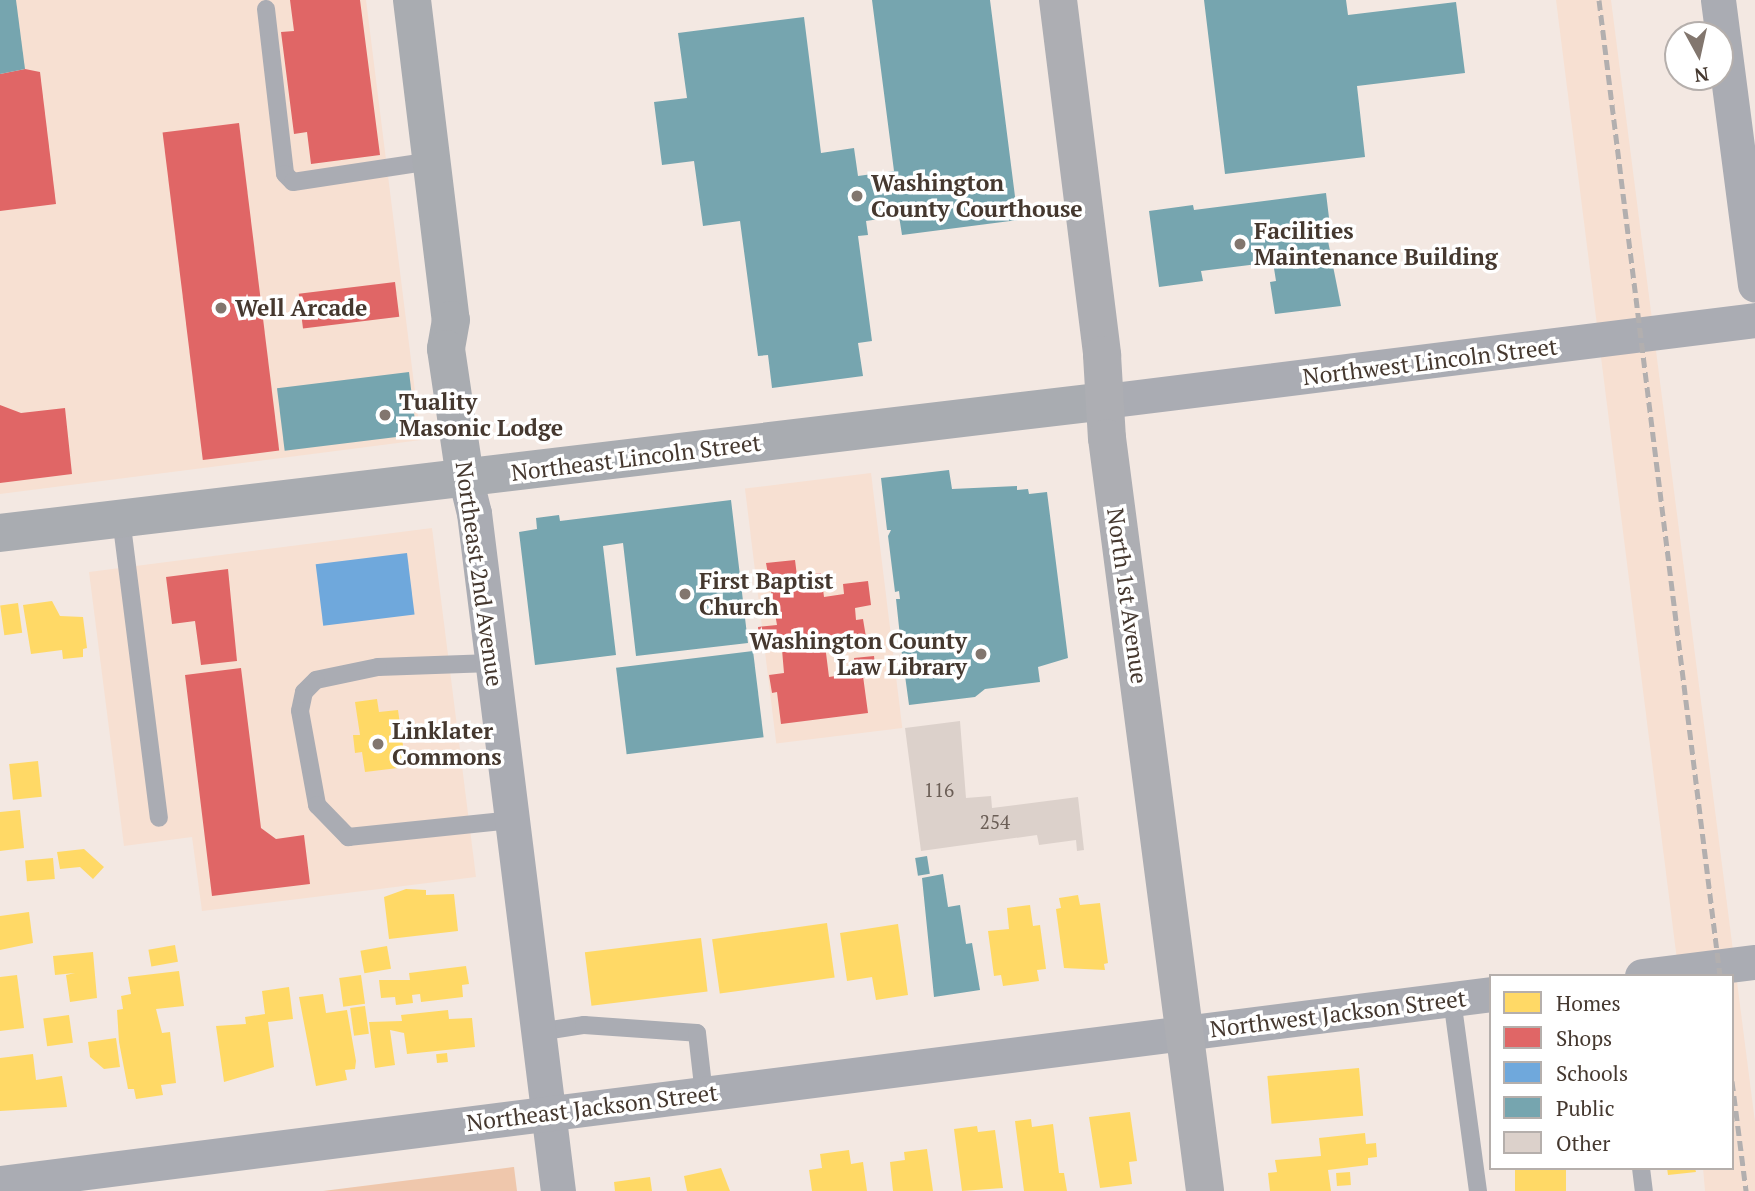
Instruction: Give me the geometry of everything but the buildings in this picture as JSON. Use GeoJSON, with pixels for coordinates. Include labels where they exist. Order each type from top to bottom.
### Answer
{"type":"FeatureCollection","features":[{"type":"Feature","properties":{"kind":"main road","name":"North 1st Avenue"},"geometry":{"type":"LineString","coordinates":[[1058,0],[1105,401],[1205,1191]]}},
{"type":"Feature","properties":{"kind":"street","name":"Northeast 2nd Avenue"},"geometry":{"type":"LineString","coordinates":[[412,0],[451,320],[446,349],[465,477],[474,513],[558,1191]]}},
{"type":"Feature","properties":{"kind":"street"},"geometry":{"type":"LineString","coordinates":[[1718,0],[1746,138],[1755,285]]}},
{"type":"Feature","properties":{"kind":"street","name":"Northwest Lincoln Street"},"geometry":{"type":"LineString","coordinates":[[1105,401],[1755,320]]}},
{"type":"Feature","properties":{"kind":"street","name":"Northeast Lincoln Street"},"geometry":{"type":"LineString","coordinates":[[0,533],[1105,401]]}},
{"type":"Feature","properties":{"kind":"street"},"geometry":{"type":"LineString","coordinates":[[1658,974],[1755,962]]}},
{"type":"Feature","properties":{"kind":"street","name":"Northwest Jackson Street"},"geometry":{"type":"LineString","coordinates":[[1185,1033],[1489,994]]}},
{"type":"Feature","properties":{"kind":"street","name":"Northeast Jackson Street"},"geometry":{"type":"LineString","coordinates":[[0,1183],[1185,1033]]}},
{"type":"Feature","properties":{"kind":"lane"},"geometry":{"type":"LineString","coordinates":[[266,9],[285,174],[293,182],[432,161]]}},
{"type":"Feature","properties":{"kind":"lane"},"geometry":{"type":"LineString","coordinates":[[121,519],[159,818]]}},
{"type":"Feature","properties":{"kind":"lane"},"geometry":{"type":"LineString","coordinates":[[492,663],[378,667],[316,680],[304,692],[300,711],[317,805],[348,837],[512,820]]}},
{"type":"Feature","properties":{"kind":"lane"},"geometry":{"type":"LineString","coordinates":[[1452,999],[1478,1191]]}},
{"type":"Feature","properties":{"kind":"lane"},"geometry":{"type":"LineString","coordinates":[[538,1032],[584,1025],[697,1032],[704,1094]]}},
{"type":"Feature","properties":{"kind":"lane"},"geometry":{"type":"LineString","coordinates":[[1641,1170],[1644,1191]]}},
{"type":"Feature","properties":{"kind":"shaded area"},"geometry":{"type":"Polygon","coordinates":[[[0,0],[366,0],[421,440],[0,494],[0,0]]]}},
{"type":"Feature","properties":{"kind":"shaded area"},"geometry":{"type":"Polygon","coordinates":[[[1556,0],[1611,0],[1755,1122],[1755,1191],[1705,1191],[1703,1170],[1734,1170],[1734,974],[1679,974],[1556,0]]]}},
{"type":"Feature","properties":{"kind":"shaded area"},"geometry":{"type":"Polygon","coordinates":[[[871,473],[902,728],[776,744],[745,488],[871,473]]]}},
{"type":"Feature","properties":{"kind":"shaded area"},"geometry":{"type":"Polygon","coordinates":[[[432,528],[476,877],[202,911],[192,837],[124,846],[89,572],[432,528]]]}},
{"type":"Feature","properties":{"kind":"shaded area"},"geometry":{"type":"Polygon","coordinates":[[[513,1167],[517,1191],[323,1191],[513,1167]]]}},
{"type":"Feature","properties":{"kind":"railway"},"geometry":{"type":"LineString","coordinates":[[1599,0],[1720,974]]}},
{"type":"Feature","properties":{"kind":"railway"},"geometry":{"type":"LineString","coordinates":[[1734,1097],[1746,1191]]}},
{"type":"Feature","properties":{"kind":"place","name":"Washington County Courthouse"},"geometry":{"type":"Point","coordinates":[857,196]}},
{"type":"Feature","properties":{"kind":"place","name":"Facilities Maintenance Building"},"geometry":{"type":"Point","coordinates":[1240,244]}},
{"type":"Feature","properties":{"kind":"place","name":"Well Arcade"},"geometry":{"type":"Point","coordinates":[221,308]}},
{"type":"Feature","properties":{"kind":"place","name":"Tuality Masonic Lodge"},"geometry":{"type":"Point","coordinates":[385,415]}},
{"type":"Feature","properties":{"kind":"place","name":"First Baptist Church"},"geometry":{"type":"Point","coordinates":[685,594]}},
{"type":"Feature","properties":{"kind":"place","name":"Washington County Law Library"},"geometry":{"type":"Point","coordinates":[981,654]}},
{"type":"Feature","properties":{"kind":"place","name":"Linklater Commons"},"geometry":{"type":"Point","coordinates":[378,744]}}]}
